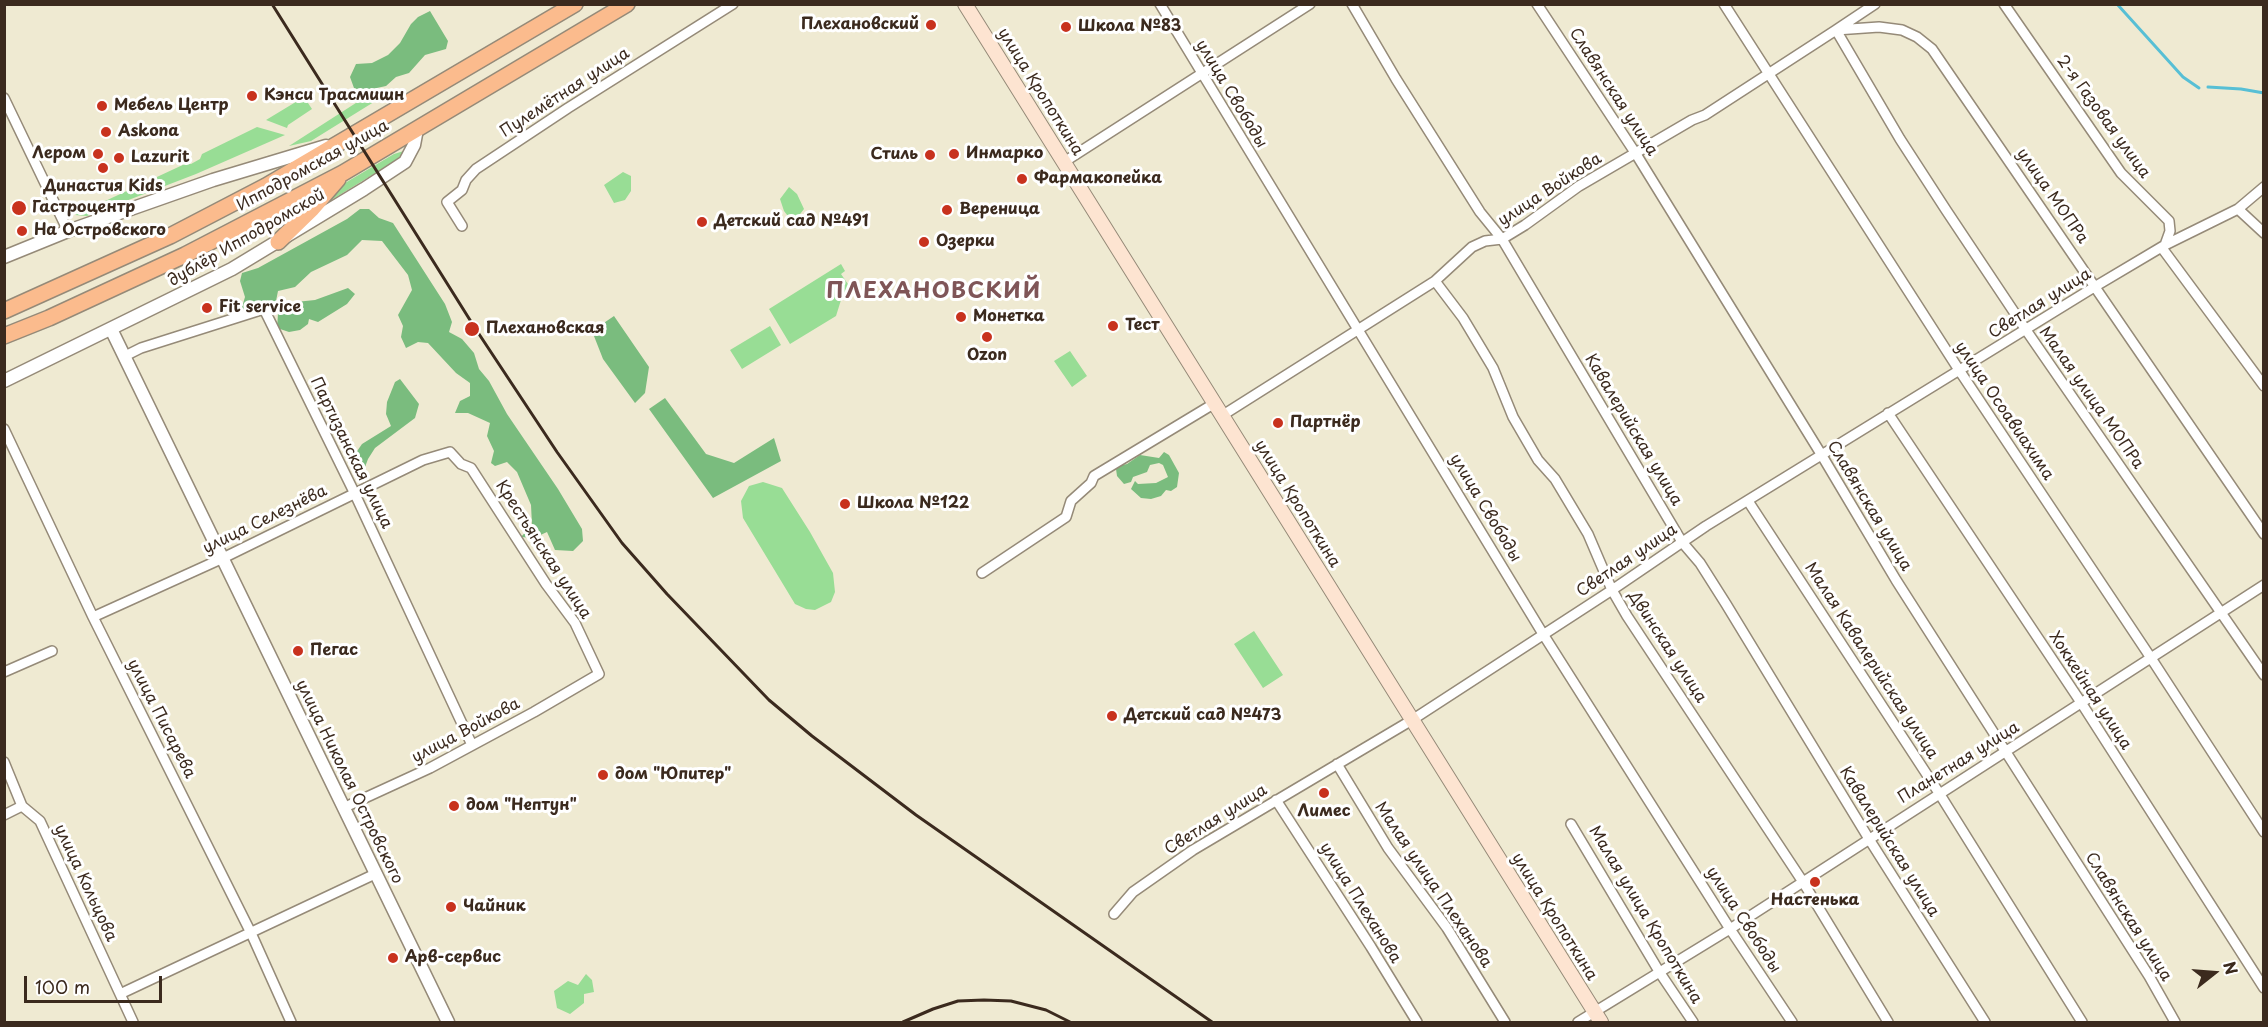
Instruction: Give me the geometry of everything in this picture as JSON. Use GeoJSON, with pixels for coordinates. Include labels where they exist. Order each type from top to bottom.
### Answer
{"type":"FeatureCollection","features":[{"type":"Feature","properties":{"kind":"highway","name":"Ипподромская улица"},"geometry":{"type":"LineString","coordinates":[[4,311],[170,236],[266,186],[574,4]]}},
{"type":"Feature","properties":{"kind":"highway","name":"Ипподромская улица"},"geometry":{"type":"LineString","coordinates":[[4,336],[49,318],[185,255],[344,172],[627,4]]}},
{"type":"Feature","properties":{"kind":"highway"},"geometry":{"type":"LineString","coordinates":[[278,242],[312,209],[344,172]]}},
{"type":"Feature","properties":{"kind":"main road","name":"улица Кропоткина"},"geometry":{"type":"LineString","coordinates":[[965,4],[1598,1018]]}},
{"type":"Feature","properties":{"kind":"street","name":"Пулемётная улица"},"geometry":{"type":"LineString","coordinates":[[462,226],[447,202],[462,190],[466,180],[476,169],[733,4]]}},
{"type":"Feature","properties":{"kind":"street","name":"улица Свободы"},"geometry":{"type":"LineString","coordinates":[[1160,4],[1543,634],[1792,1023]]}},
{"type":"Feature","properties":{"kind":"street"},"geometry":{"type":"LineString","coordinates":[[1064,162],[1310,4]]}},
{"type":"Feature","properties":{"kind":"street","name":"Кавалерийская улица"},"geometry":{"type":"LineString","coordinates":[[1352,4],[1396,79],[1480,212],[1502,239],[1682,542],[1700,563],[1726,604],[1869,839],[1985,1023]]}},
{"type":"Feature","properties":{"kind":"street","name":"Славянская улица"},"geometry":{"type":"LineString","coordinates":[[1537,4],[1636,154],[1896,580],[2149,976],[2175,1023]]}},
{"type":"Feature","properties":{"kind":"street","name":"улица Осоавиахима"},"geometry":{"type":"LineString","coordinates":[[1724,4],[1959,370],[2264,832]]}},
{"type":"Feature","properties":{"kind":"street"},"geometry":{"type":"LineString","coordinates":[[1836,30],[1875,4]]}},
{"type":"Feature","properties":{"kind":"street","name":"2-я Газовая улица"},"geometry":{"type":"LineString","coordinates":[[2004,4],[2121,173],[2169,221],[2170,231],[2164,247]]}},
{"type":"Feature","properties":{"kind":"street","name":"улица МОПРа"},"geometry":{"type":"LineString","coordinates":[[1836,30],[1879,27],[1902,30],[1917,37],[1932,49],[2264,534]]}},
{"type":"Feature","properties":{"kind":"street","name":"улица Войкова"},"geometry":{"type":"LineString","coordinates":[[1223,415],[1435,281],[1472,248],[1485,241],[1502,239],[1526,225],[1579,186],[1692,120],[1705,115],[1836,30]]}},
{"type":"Feature","properties":{"kind":"street","name":"Малая улица МОПРа"},"geometry":{"type":"LineString","coordinates":[[1836,30],[1900,139],[2026,330],[2264,675]]}},
{"type":"Feature","properties":{"kind":"street"},"geometry":{"type":"LineString","coordinates":[[4,98],[68,231]]}},
{"type":"Feature","properties":{"kind":"street","name":"дублёр Ипподромской"},"geometry":{"type":"LineString","coordinates":[[4,381],[232,269],[278,242],[405,162],[414,145],[417,129]]}},
{"type":"Feature","properties":{"kind":"street"},"geometry":{"type":"LineString","coordinates":[[4,257],[68,231],[213,180],[339,142]]}},
{"type":"Feature","properties":{"kind":"street","name":"Светлая улица"},"geometry":{"type":"LineString","coordinates":[[1114,914],[1133,892],[1193,850],[1412,720],[1682,542],[1821,454],[2096,286],[2238,208],[2264,187]]}},
{"type":"Feature","properties":{"kind":"street"},"geometry":{"type":"LineString","coordinates":[[2238,208],[2264,233]]}},
{"type":"Feature","properties":{"kind":"street"},"geometry":{"type":"LineString","coordinates":[[2164,247],[2264,386]]}},
{"type":"Feature","properties":{"kind":"street","name":"Двинская улица"},"geometry":{"type":"LineString","coordinates":[[1435,281],[1463,318],[1493,368],[1513,417],[1538,460],[1555,479],[1588,534],[1612,590],[1803,882],[1888,1023]]}},
{"type":"Feature","properties":{"kind":"street","name":"Партизанская улица"},"geometry":{"type":"LineString","coordinates":[[124,356],[141,348],[264,309],[354,492],[472,745]]}},
{"type":"Feature","properties":{"kind":"street","name":"улица Николая Островского"},"geometry":{"type":"LineString","coordinates":[[111,329],[448,1023]]}},
{"type":"Feature","properties":{"kind":"street"},"geometry":{"type":"LineString","coordinates":[[982,573],[1066,518],[1071,501],[1091,483],[1094,476],[1215,403]]}},
{"type":"Feature","properties":{"kind":"street","name":"Хоккейная улица"},"geometry":{"type":"LineString","coordinates":[[1888,413],[2082,704],[2264,988]]}},
{"type":"Feature","properties":{"kind":"street","name":"улица Писарева"},"geometry":{"type":"LineString","coordinates":[[4,429],[93,617],[251,933],[291,1023]]}},
{"type":"Feature","properties":{"kind":"street","name":"улица Селезнёва"},"geometry":{"type":"LineString","coordinates":[[93,617],[221,559],[423,460],[450,452]]}},
{"type":"Feature","properties":{"kind":"street","name":"Крестьянская улица"},"geometry":{"type":"LineString","coordinates":[[450,452],[461,464],[471,468],[546,584],[575,624],[599,674]]}},
{"type":"Feature","properties":{"kind":"street","name":"Малая Кавалерийская улица"},"geometry":{"type":"LineString","coordinates":[[1748,501],[1939,793],[2082,1023]]}},
{"type":"Feature","properties":{"kind":"street","name":"Планетная улица"},"geometry":{"type":"LineString","coordinates":[[1578,1023],[1598,1018],[1660,973],[2264,585]]}},
{"type":"Feature","properties":{"kind":"street"},"geometry":{"type":"LineString","coordinates":[[4,672],[52,651]]}},
{"type":"Feature","properties":{"kind":"street","name":"улица Войкова"},"geometry":{"type":"LineString","coordinates":[[343,807],[430,768],[599,674]]}},
{"type":"Feature","properties":{"kind":"street","name":"улица Кольцова"},"geometry":{"type":"LineString","coordinates":[[4,762],[22,806],[40,821],[133,1023]]}},
{"type":"Feature","properties":{"kind":"street","name":"Малая улица Плеханова"},"geometry":{"type":"LineString","coordinates":[[1336,764],[1388,848],[1447,928],[1505,1023]]}},
{"type":"Feature","properties":{"kind":"street","name":"улица Плеханова"},"geometry":{"type":"LineString","coordinates":[[1276,800],[1417,1023]]}},
{"type":"Feature","properties":{"kind":"street"},"geometry":{"type":"LineString","coordinates":[[4,814],[22,806]]}},
{"type":"Feature","properties":{"kind":"street","name":"Малая улица Кропоткина"},"geometry":{"type":"LineString","coordinates":[[1572,824],[1660,973],[1693,1023]]}},
{"type":"Feature","properties":{"kind":"street"},"geometry":{"type":"LineString","coordinates":[[120,994],[375,874]]}},
{"type":"Feature","properties":{"kind":"green space"},"geometry":{"type":"Polygon","coordinates":[[[430,11],[448,41],[446,49],[425,55],[409,73],[396,77],[386,86],[363,91],[354,88],[350,77],[356,64],[372,63],[388,55],[400,43],[411,24],[418,17],[430,11]]]}},
{"type":"Feature","properties":{"kind":"green space"},"geometry":{"type":"Polygon","coordinates":[[[390,92],[311,141],[289,146],[359,101],[390,92]]]}},
{"type":"Feature","properties":{"kind":"green space"},"geometry":{"type":"Polygon","coordinates":[[[304,97],[312,109],[287,128],[266,120],[304,97]]]}},
{"type":"Feature","properties":{"kind":"green space"},"geometry":{"type":"Polygon","coordinates":[[[257,127],[285,135],[196,174],[87,216],[75,215],[187,163],[191,164],[200,159],[202,154],[257,127]]]}},
{"type":"Feature","properties":{"kind":"green space"},"geometry":{"type":"Polygon","coordinates":[[[407,150],[395,161],[328,202],[345,183],[394,154],[407,150]]]}},
{"type":"Feature","properties":{"kind":"green space"},"geometry":{"type":"Polygon","coordinates":[[[623,172],[631,176],[631,191],[625,200],[614,203],[604,185],[623,172]]]}},
{"type":"Feature","properties":{"kind":"green space"},"geometry":{"type":"Polygon","coordinates":[[[789,187],[797,194],[804,209],[797,218],[791,220],[784,211],[780,199],[789,187]]]}},
{"type":"Feature","properties":{"kind":"green space"},"geometry":{"type":"Polygon","coordinates":[[[360,209],[369,209],[379,218],[393,223],[445,304],[452,322],[449,332],[462,339],[474,353],[479,369],[489,381],[507,414],[582,529],[583,541],[573,551],[555,550],[547,532],[534,538],[521,537],[532,525],[531,505],[517,472],[507,462],[495,466],[491,463],[494,451],[487,436],[490,423],[468,413],[455,413],[460,401],[470,396],[470,383],[456,373],[428,343],[418,342],[406,348],[401,337],[403,326],[398,315],[412,290],[408,275],[382,241],[362,240],[347,255],[311,272],[295,287],[278,291],[276,301],[244,313],[242,307],[245,297],[240,281],[242,273],[258,268],[347,219],[360,209]]]}},
{"type":"Feature","properties":{"kind":"green space"},"geometry":{"type":"Polygon","coordinates":[[[841,264],[845,271],[841,274],[850,287],[841,300],[836,316],[790,344],[769,309],[841,264]]]}},
{"type":"Feature","properties":{"kind":"green space"},"geometry":{"type":"Polygon","coordinates":[[[348,288],[355,294],[347,304],[318,322],[309,319],[308,324],[300,330],[289,332],[277,328],[278,314],[286,303],[315,300],[348,288]]]}},
{"type":"Feature","properties":{"kind":"green space"},"geometry":{"type":"Polygon","coordinates":[[[614,316],[649,367],[645,393],[635,403],[603,359],[592,331],[614,316]]]}},
{"type":"Feature","properties":{"kind":"green space"},"geometry":{"type":"Polygon","coordinates":[[[770,326],[781,345],[742,369],[730,350],[770,326]]]}},
{"type":"Feature","properties":{"kind":"green space"},"geometry":{"type":"Polygon","coordinates":[[[1070,351],[1087,376],[1072,387],[1054,361],[1070,351]]]}},
{"type":"Feature","properties":{"kind":"green space"},"geometry":{"type":"Polygon","coordinates":[[[400,379],[419,404],[415,418],[375,448],[362,475],[354,475],[351,460],[362,444],[391,426],[386,414],[387,402],[395,382],[400,379]]]}},
{"type":"Feature","properties":{"kind":"green space"},"geometry":{"type":"Polygon","coordinates":[[[665,398],[706,454],[734,463],[774,438],[781,461],[713,498],[649,409],[665,398]]]}},
{"type":"Feature","properties":{"kind":"green space"},"geometry":{"type":"Polygon","coordinates":[[[1164,452],[1169,455],[1179,473],[1177,487],[1171,491],[1166,490],[1161,496],[1151,499],[1141,498],[1131,489],[1135,481],[1138,484],[1156,483],[1168,477],[1163,465],[1159,463],[1150,465],[1147,472],[1133,477],[1131,482],[1124,484],[1117,476],[1118,466],[1127,464],[1140,455],[1159,458],[1164,452]]]}},
{"type":"Feature","properties":{"kind":"green space"},"geometry":{"type":"Polygon","coordinates":[[[763,482],[782,488],[833,573],[835,592],[831,602],[815,610],[795,604],[743,518],[741,501],[749,486],[763,482]]]}},
{"type":"Feature","properties":{"kind":"green space"},"geometry":{"type":"Polygon","coordinates":[[[1254,631],[1283,675],[1263,688],[1234,644],[1254,631]]]}},
{"type":"Feature","properties":{"kind":"green space"},"geometry":{"type":"Polygon","coordinates":[[[586,974],[592,980],[594,992],[584,994],[584,1003],[570,1014],[557,1008],[554,991],[568,981],[578,985],[586,974]]]}},
{"type":"Feature","properties":{"kind":"waterway"},"geometry":{"type":"LineString","coordinates":[[2117,4],[2183,77],[2199,88]]}},
{"type":"Feature","properties":{"kind":"waterway"},"geometry":{"type":"LineString","coordinates":[[2208,87],[2264,93]]}},
{"type":"Feature","properties":{"kind":"railway"},"geometry":{"type":"LineString","coordinates":[[272,4],[475,328],[557,452],[622,543],[667,594],[769,700],[812,736],[916,815],[1212,1022]]}},
{"type":"Feature","properties":{"kind":"railway"},"geometry":{"type":"LineString","coordinates":[[903,1022],[958,1001],[984,1000],[1011,1001],[1046,1010],[1070,1022]]}},
{"type":"Feature","properties":{"kind":"place","name":"Плехановский"},"geometry":{"type":"Point","coordinates":[931,25]}},
{"type":"Feature","properties":{"kind":"place","name":"Школа №83"},"geometry":{"type":"Point","coordinates":[1066,27]}},
{"type":"Feature","properties":{"kind":"place","name":"Кэнси Трасмишн"},"geometry":{"type":"Point","coordinates":[252,96]}},
{"type":"Feature","properties":{"kind":"place","name":"Мебель Центр"},"geometry":{"type":"Point","coordinates":[102,106]}},
{"type":"Feature","properties":{"kind":"place","name":"Askona"},"geometry":{"type":"Point","coordinates":[106,132]}},
{"type":"Feature","properties":{"kind":"place","name":"Лером"},"geometry":{"type":"Point","coordinates":[98,154]}},
{"type":"Feature","properties":{"kind":"place","name":"Инмарко"},"geometry":{"type":"Point","coordinates":[954,154]}},
{"type":"Feature","properties":{"kind":"place","name":"Стиль"},"geometry":{"type":"Point","coordinates":[930,155]}},
{"type":"Feature","properties":{"kind":"place","name":"Lazurit"},"geometry":{"type":"Point","coordinates":[119,158]}},
{"type":"Feature","properties":{"kind":"place","name":"Династия Kids"},"geometry":{"type":"Point","coordinates":[103,168]}},
{"type":"Feature","properties":{"kind":"place","name":"Фармакопейка"},"geometry":{"type":"Point","coordinates":[1022,179]}},
{"type":"Feature","properties":{"kind":"place","name":"Гастроцентр"},"geometry":{"type":"Point","coordinates":[19,208]}},
{"type":"Feature","properties":{"kind":"place","name":"Вереница"},"geometry":{"type":"Point","coordinates":[947,210]}},
{"type":"Feature","properties":{"kind":"place","name":"Детский сад №491"},"geometry":{"type":"Point","coordinates":[702,222]}},
{"type":"Feature","properties":{"kind":"place","name":"На Островского"},"geometry":{"type":"Point","coordinates":[22,231]}},
{"type":"Feature","properties":{"kind":"place","name":"Озерки"},"geometry":{"type":"Point","coordinates":[924,242]}},
{"type":"Feature","properties":{"kind":"place","name":"Fit service"},"geometry":{"type":"Point","coordinates":[207,308]}},
{"type":"Feature","properties":{"kind":"place","name":"Монетка"},"geometry":{"type":"Point","coordinates":[961,317]}},
{"type":"Feature","properties":{"kind":"place","name":"Тест"},"geometry":{"type":"Point","coordinates":[1113,326]}},
{"type":"Feature","properties":{"kind":"place","name":"Плехановская"},"geometry":{"type":"Point","coordinates":[472,329]}},
{"type":"Feature","properties":{"kind":"place","name":"Ozon"},"geometry":{"type":"Point","coordinates":[987,337]}},
{"type":"Feature","properties":{"kind":"place","name":"Партнёр"},"geometry":{"type":"Point","coordinates":[1278,423]}},
{"type":"Feature","properties":{"kind":"place","name":"Школа №122"},"geometry":{"type":"Point","coordinates":[845,504]}},
{"type":"Feature","properties":{"kind":"place","name":"Пегас"},"geometry":{"type":"Point","coordinates":[298,651]}},
{"type":"Feature","properties":{"kind":"place","name":"Детский сад №473"},"geometry":{"type":"Point","coordinates":[1112,716]}},
{"type":"Feature","properties":{"kind":"place","name":"дом \"Юпитер\""},"geometry":{"type":"Point","coordinates":[603,775]}},
{"type":"Feature","properties":{"kind":"place","name":"Лимес"},"geometry":{"type":"Point","coordinates":[1324,793]}},
{"type":"Feature","properties":{"kind":"place","name":"дом \"Нептун\""},"geometry":{"type":"Point","coordinates":[454,806]}},
{"type":"Feature","properties":{"kind":"place","name":"Настенька"},"geometry":{"type":"Point","coordinates":[1815,882]}},
{"type":"Feature","properties":{"kind":"place","name":"Чайник"},"geometry":{"type":"Point","coordinates":[451,907]}},
{"type":"Feature","properties":{"kind":"place","name":"Арв-сервис"},"geometry":{"type":"Point","coordinates":[393,958]}},
{"type":"Feature","properties":{"kind":"district","name":"ПЛЕХАНОВСКИЙ"},"geometry":{"type":"Point","coordinates":[934,292]}}]}
